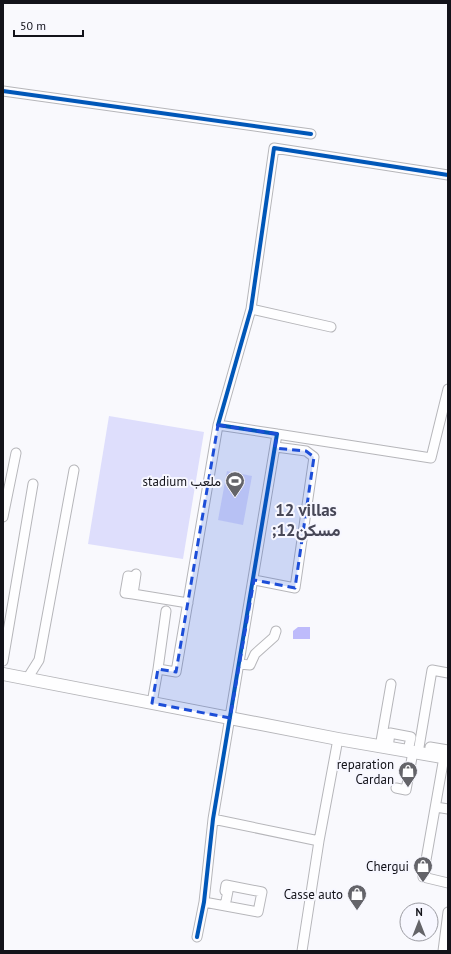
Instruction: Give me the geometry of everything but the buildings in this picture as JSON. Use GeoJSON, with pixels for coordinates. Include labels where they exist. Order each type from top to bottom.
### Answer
{"type":"FeatureCollection","features":[{"type":"Feature","properties":{"kind":"main road"},"geometry":{"type":"LineString","coordinates":[[3,674],[338,739],[417,753],[447,755]]}},
{"type":"Feature","properties":{"kind":"street"},"geometry":{"type":"LineString","coordinates":[[3,91],[311,134]]}},
{"type":"Feature","properties":{"kind":"street"},"geometry":{"type":"LineString","coordinates":[[158,669],[176,672],[218,425],[251,309],[274,148],[448,175]]}},
{"type":"Feature","properties":{"kind":"street"},"geometry":{"type":"LineString","coordinates":[[251,309],[332,327]]}},
{"type":"Feature","properties":{"kind":"street"},"geometry":{"type":"LineString","coordinates":[[218,425],[431,458],[448,389]]}},
{"type":"Feature","properties":{"kind":"street"},"geometry":{"type":"LineString","coordinates":[[197,938],[204,902],[213,819],[278,434]]}},
{"type":"Feature","properties":{"kind":"street"},"geometry":{"type":"LineString","coordinates":[[254,580],[295,588],[314,457],[306,451],[276,447]]}},
{"type":"Feature","properties":{"kind":"street"},"geometry":{"type":"LineString","coordinates":[[3,517],[16,453]]}},
{"type":"Feature","properties":{"kind":"street"},"geometry":{"type":"LineString","coordinates":[[27,679],[39,660],[74,470]]}},
{"type":"Feature","properties":{"kind":"street"},"geometry":{"type":"LineString","coordinates":[[3,661],[33,484]]}},
{"type":"Feature","properties":{"kind":"street"},"geometry":{"type":"LineString","coordinates":[[136,576],[133,591],[148,591],[147,596],[176,596],[188,603]]}},
{"type":"Feature","properties":{"kind":"street"},"geometry":{"type":"LineString","coordinates":[[152,703],[166,611]]}},
{"type":"Feature","properties":{"kind":"street"},"geometry":{"type":"LineString","coordinates":[[239,664],[250,665],[255,654],[274,637],[276,631]]}},
{"type":"Feature","properties":{"kind":"street"},"geometry":{"type":"LineString","coordinates":[[396,788],[406,790],[417,753],[432,670],[448,673]]}},
{"type":"Feature","properties":{"kind":"street"},"geometry":{"type":"LineString","coordinates":[[384,747],[391,684]]}},
{"type":"Feature","properties":{"kind":"street"},"geometry":{"type":"LineString","coordinates":[[302,951],[319,841],[338,739]]}},
{"type":"Feature","properties":{"kind":"street"},"geometry":{"type":"LineString","coordinates":[[447,755],[423,877],[448,883]]}},
{"type":"Feature","properties":{"kind":"street"},"geometry":{"type":"LineString","coordinates":[[436,807],[448,809]]}},
{"type":"Feature","properties":{"kind":"street"},"geometry":{"type":"LineString","coordinates":[[213,819],[319,841]]}},
{"type":"Feature","properties":{"kind":"street"},"geometry":{"type":"LineString","coordinates":[[204,902],[258,912],[262,892],[226,885],[225,891],[228,891],[226,906]]}},
{"type":"Feature","properties":{"kind":"street"},"geometry":{"type":"LineString","coordinates":[[444,949],[448,912]]}},
{"type":"Feature","properties":{"kind":"highlighted area"},"geometry":{"type":"Polygon","coordinates":[[[218,425],[277,434],[275,448],[306,451],[314,457],[295,588],[254,580],[230,718],[152,703],[158,669],[176,672],[218,425]]]}},
{"type":"Feature","properties":{"kind":"shaded area"},"geometry":{"type":"Polygon","coordinates":[[[109,416],[204,432],[183,559],[88,544],[109,416]]]}},
{"type":"Feature","properties":{"kind":"shaded area","name":"stadium ملعب"},"geometry":{"type":"Polygon","coordinates":[[[227,471],[252,476],[243,525],[218,520],[227,471]]]}},
{"type":"Feature","properties":{"kind":"water"},"geometry":{"type":"Polygon","coordinates":[[[298,627],[310,627],[310,639],[293,639],[293,631],[298,627]]]}},
{"type":"Feature","properties":{"kind":"cycle path"},"geometry":{"type":"LineString","coordinates":[[3,91],[311,134]]}},
{"type":"Feature","properties":{"kind":"cycle path"},"geometry":{"type":"LineString","coordinates":[[197,937],[204,902],[213,819],[277,434],[218,425],[251,309],[274,148],[448,175]]}},
{"type":"Feature","properties":{"kind":"place","name":"stadium ملعب"},"geometry":{"type":"Point","coordinates":[235,498]}},
{"type":"Feature","properties":{"kind":"place","name":"reparation Cardan"},"geometry":{"type":"Point","coordinates":[408,788]}},
{"type":"Feature","properties":{"kind":"place","name":"Chergui"},"geometry":{"type":"Point","coordinates":[423,883]}},
{"type":"Feature","properties":{"kind":"place","name":"Casse auto"},"geometry":{"type":"Point","coordinates":[357,911]}},
{"type":"Feature","properties":{"kind":"district","name":"12 villas ;12مسكن"},"geometry":{"type":"Point","coordinates":[306,520]}}]}
